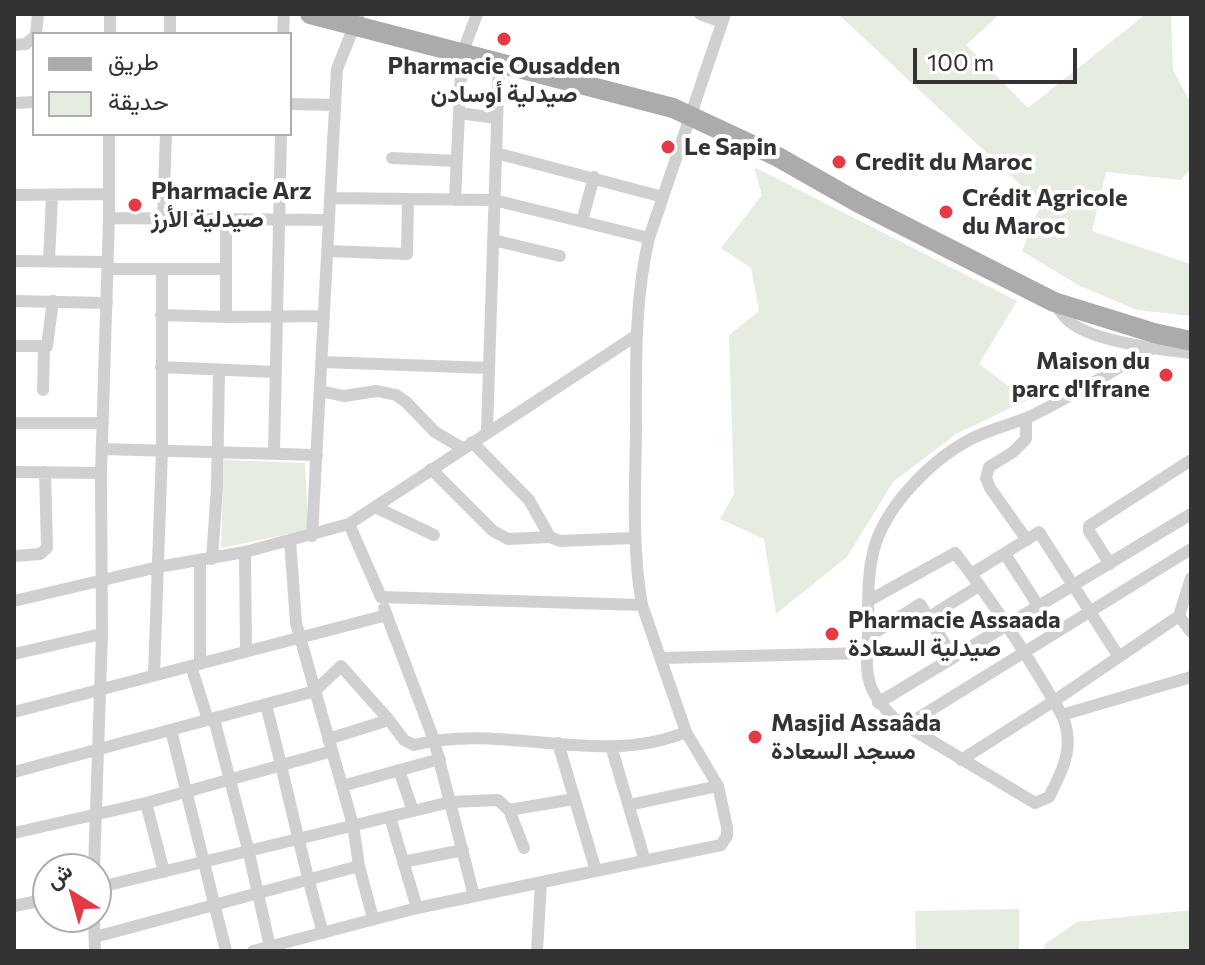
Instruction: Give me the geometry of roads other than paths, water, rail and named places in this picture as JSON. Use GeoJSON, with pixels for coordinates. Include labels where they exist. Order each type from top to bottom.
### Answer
{"type":"FeatureCollection","features":[{"type":"Feature","properties":{"kind":"main road"},"geometry":{"type":"LineString","coordinates":[[310,14],[356,20],[462,54],[691,115],[778,157],[956,254],[1054,302],[1154,333],[1191,341]]}},
{"type":"Feature","properties":{"kind":"street"},"geometry":{"type":"LineString","coordinates":[[455,200],[462,54],[477,14]]}},
{"type":"Feature","properties":{"kind":"street"},"geometry":{"type":"LineString","coordinates":[[253,951],[302,945],[323,933],[417,908],[721,845],[727,836],[718,786],[686,732],[642,605],[634,538],[637,335],[642,267],[649,238],[724,18],[700,14]]}},
{"type":"Feature","properties":{"kind":"street"},"geometry":{"type":"LineString","coordinates":[[312,536],[337,69],[356,20]]}},
{"type":"Feature","properties":{"kind":"street"},"geometry":{"type":"LineString","coordinates":[[14,45],[26,44],[32,39]]}},
{"type":"Feature","properties":{"kind":"street"},"geometry":{"type":"LineString","coordinates":[[487,431],[499,63]]}},
{"type":"Feature","properties":{"kind":"street"},"geometry":{"type":"LineString","coordinates":[[292,104],[335,105]]}},
{"type":"Feature","properties":{"kind":"street"},"geometry":{"type":"LineString","coordinates":[[459,113],[497,118]]}},
{"type":"Feature","properties":{"kind":"street"},"geometry":{"type":"LineString","coordinates":[[94,853],[109,136]]}},
{"type":"Feature","properties":{"kind":"street"},"geometry":{"type":"LineString","coordinates":[[163,218],[166,136]]}},
{"type":"Feature","properties":{"kind":"street"},"geometry":{"type":"LineString","coordinates":[[274,453],[281,136]]}},
{"type":"Feature","properties":{"kind":"street"},"geometry":{"type":"LineString","coordinates":[[496,153],[663,197]]}},
{"type":"Feature","properties":{"kind":"street"},"geometry":{"type":"LineString","coordinates":[[392,158],[457,161]]}},
{"type":"Feature","properties":{"kind":"street"},"geometry":{"type":"LineString","coordinates":[[582,221],[594,177]]}},
{"type":"Feature","properties":{"kind":"street"},"geometry":{"type":"LineString","coordinates":[[14,195],[108,194]]}},
{"type":"Feature","properties":{"kind":"street"},"geometry":{"type":"LineString","coordinates":[[49,261],[52,195]]}},
{"type":"Feature","properties":{"kind":"street"},"geometry":{"type":"LineString","coordinates":[[331,198],[494,200],[649,238]]}},
{"type":"Feature","properties":{"kind":"street"},"geometry":{"type":"LineString","coordinates":[[328,251],[407,254],[408,199]]}},
{"type":"Feature","properties":{"kind":"street"},"geometry":{"type":"LineString","coordinates":[[109,218],[329,220]]}},
{"type":"Feature","properties":{"kind":"street"},"geometry":{"type":"LineString","coordinates":[[226,219],[226,317]]}},
{"type":"Feature","properties":{"kind":"street"},"geometry":{"type":"LineString","coordinates":[[493,240],[560,256]]}},
{"type":"Feature","properties":{"kind":"street"},"geometry":{"type":"LineString","coordinates":[[14,261],[162,269],[226,269]]}},
{"type":"Feature","properties":{"kind":"street"},"geometry":{"type":"LineString","coordinates":[[154,675],[162,450],[162,269]]}},
{"type":"Feature","properties":{"kind":"street"},"geometry":{"type":"LineString","coordinates":[[14,301],[107,303]]}},
{"type":"Feature","properties":{"kind":"street"},"geometry":{"type":"LineString","coordinates":[[43,390],[44,347],[48,344],[53,301]]}},
{"type":"Feature","properties":{"kind":"street"},"geometry":{"type":"LineString","coordinates":[[1054,302],[1072,325],[1120,341],[1191,353]]}},
{"type":"Feature","properties":{"kind":"street"},"geometry":{"type":"LineString","coordinates":[[161,315],[324,316]]}},
{"type":"Feature","properties":{"kind":"street"},"geometry":{"type":"LineString","coordinates":[[14,601],[158,567],[245,552],[349,524],[637,335]]}},
{"type":"Feature","properties":{"kind":"street"},"geometry":{"type":"LineString","coordinates":[[14,346],[44,347]]}},
{"type":"Feature","properties":{"kind":"street"},"geometry":{"type":"LineString","coordinates":[[868,601],[955,553],[1025,652],[1062,715],[1068,752],[1049,797],[1035,803],[905,726],[878,703],[867,684],[868,601],[873,551],[894,509],[922,472],[970,439],[1026,418],[1153,348]]}},
{"type":"Feature","properties":{"kind":"street"},"geometry":{"type":"LineString","coordinates":[[322,362],[489,368]]}},
{"type":"Feature","properties":{"kind":"street"},"geometry":{"type":"LineString","coordinates":[[161,367],[275,372]]}},
{"type":"Feature","properties":{"kind":"street"},"geometry":{"type":"LineString","coordinates":[[219,371],[218,452],[196,665],[230,779],[270,947]]}},
{"type":"Feature","properties":{"kind":"street"},"geometry":{"type":"LineString","coordinates":[[320,391],[344,396],[377,391],[396,395],[435,432],[467,445],[529,500],[550,537]]}},
{"type":"Feature","properties":{"kind":"street"},"geometry":{"type":"LineString","coordinates":[[1026,418],[1026,439],[1013,452],[989,467],[986,478],[1027,540]]}},
{"type":"Feature","properties":{"kind":"street"},"geometry":{"type":"LineString","coordinates":[[14,423],[103,423]]}},
{"type":"Feature","properties":{"kind":"street"},"geometry":{"type":"LineString","coordinates":[[102,449],[317,455]]}},
{"type":"Feature","properties":{"kind":"street"},"geometry":{"type":"LineString","coordinates":[[1110,564],[1089,531],[1089,526],[1191,460]]}},
{"type":"Feature","properties":{"kind":"street"},"geometry":{"type":"LineString","coordinates":[[431,469],[493,531],[508,539],[550,537],[560,541],[634,538]]}},
{"type":"Feature","properties":{"kind":"street"},"geometry":{"type":"LineString","coordinates":[[14,472],[101,473]]}},
{"type":"Feature","properties":{"kind":"street"},"geometry":{"type":"LineString","coordinates":[[14,556],[40,554],[47,548],[45,472]]}},
{"type":"Feature","properties":{"kind":"street"},"geometry":{"type":"LineString","coordinates":[[375,507],[434,535]]}},
{"type":"Feature","properties":{"kind":"street"},"geometry":{"type":"LineString","coordinates":[[878,703],[1191,514]]}},
{"type":"Feature","properties":{"kind":"street"},"geometry":{"type":"LineString","coordinates":[[349,524],[381,597],[434,740],[474,896]]}},
{"type":"Feature","properties":{"kind":"street"},"geometry":{"type":"LineString","coordinates":[[971,574],[1039,532],[1119,657]]}},
{"type":"Feature","properties":{"kind":"street"},"geometry":{"type":"LineString","coordinates":[[290,540],[296,623],[353,825],[359,866],[373,918]]}},
{"type":"Feature","properties":{"kind":"street"},"geometry":{"type":"LineString","coordinates":[[905,726],[1191,549]]}},
{"type":"Feature","properties":{"kind":"street"},"geometry":{"type":"LineString","coordinates":[[245,552],[246,651]]}},
{"type":"Feature","properties":{"kind":"street"},"geometry":{"type":"LineString","coordinates":[[1005,554],[1039,607]]}},
{"type":"Feature","properties":{"kind":"street"},"geometry":{"type":"LineString","coordinates":[[961,760],[1179,616],[1191,578]]}},
{"type":"Feature","properties":{"kind":"street"},"geometry":{"type":"LineString","coordinates":[[929,617],[979,586]]}},
{"type":"Feature","properties":{"kind":"street"},"geometry":{"type":"LineString","coordinates":[[381,597],[642,605]]}},
{"type":"Feature","properties":{"kind":"street"},"geometry":{"type":"LineString","coordinates":[[868,637],[917,605],[922,606],[953,657]]}},
{"type":"Feature","properties":{"kind":"street"},"geometry":{"type":"LineString","coordinates":[[14,712],[387,615]]}},
{"type":"Feature","properties":{"kind":"street"},"geometry":{"type":"LineString","coordinates":[[1179,616],[1191,632]]}},
{"type":"Feature","properties":{"kind":"street"},"geometry":{"type":"LineString","coordinates":[[14,654],[101,634]]}},
{"type":"Feature","properties":{"kind":"street"},"geometry":{"type":"LineString","coordinates":[[662,658],[868,653]]}},
{"type":"Feature","properties":{"kind":"street"},"geometry":{"type":"LineString","coordinates":[[14,772],[315,691],[341,666],[404,740],[411,744],[434,740],[641,745],[686,732]]}},
{"type":"Feature","properties":{"kind":"street"},"geometry":{"type":"LineString","coordinates":[[1062,715],[1191,677]]}},
{"type":"Feature","properties":{"kind":"street"},"geometry":{"type":"LineString","coordinates":[[266,705],[307,881],[323,933]]}},
{"type":"Feature","properties":{"kind":"street"},"geometry":{"type":"LineString","coordinates":[[14,833],[146,803],[282,765],[389,720]]}},
{"type":"Feature","properties":{"kind":"street"},"geometry":{"type":"LineString","coordinates":[[171,730],[226,951]]}},
{"type":"Feature","properties":{"kind":"street"},"geometry":{"type":"LineString","coordinates":[[558,743],[596,871]]}},
{"type":"Feature","properties":{"kind":"street"},"geometry":{"type":"LineString","coordinates":[[611,746],[645,861]]}},
{"type":"Feature","properties":{"kind":"street"},"geometry":{"type":"LineString","coordinates":[[342,786],[440,759]]}},
{"type":"Feature","properties":{"kind":"street"},"geometry":{"type":"LineString","coordinates":[[399,770],[413,811]]}},
{"type":"Feature","properties":{"kind":"street"},"geometry":{"type":"LineString","coordinates":[[629,805],[718,786]]}},
{"type":"Feature","properties":{"kind":"street"},"geometry":{"type":"LineString","coordinates":[[509,810],[574,799]]}},
{"type":"Feature","properties":{"kind":"street"},"geometry":{"type":"LineString","coordinates":[[112,884],[450,802],[498,800],[509,810],[524,848]]}},
{"type":"Feature","properties":{"kind":"street"},"geometry":{"type":"LineString","coordinates":[[146,803],[164,872]]}},
{"type":"Feature","properties":{"kind":"street"},"geometry":{"type":"LineString","coordinates":[[390,817],[417,908]]}},
{"type":"Feature","properties":{"kind":"street"},"geometry":{"type":"LineString","coordinates":[[403,862],[463,850]]}},
{"type":"Feature","properties":{"kind":"street"},"geometry":{"type":"LineString","coordinates":[[95,937],[359,866]]}},
{"type":"Feature","properties":{"kind":"street"},"geometry":{"type":"LineString","coordinates":[[537,951],[541,883]]}},
{"type":"Feature","properties":{"kind":"street"},"geometry":{"type":"LineString","coordinates":[[95,933],[95,951]]}},
{"type":"Feature","properties":{"kind":"place","name":"Pharmacie Ousadden صيدلية أوسادن"},"geometry":{"type":"Point","coordinates":[504,39]}},
{"type":"Feature","properties":{"kind":"place","name":"Le Sapin"},"geometry":{"type":"Point","coordinates":[668,147]}},
{"type":"Feature","properties":{"kind":"place","name":"Credit du Maroc"},"geometry":{"type":"Point","coordinates":[839,162]}},
{"type":"Feature","properties":{"kind":"place","name":"Pharmacie Arz صيدلية الأرز"},"geometry":{"type":"Point","coordinates":[135,205]}},
{"type":"Feature","properties":{"kind":"place","name":"Crédit Agricole du Maroc"},"geometry":{"type":"Point","coordinates":[946,212]}},
{"type":"Feature","properties":{"kind":"place","name":"Maison du parc d'Ifrane"},"geometry":{"type":"Point","coordinates":[1166,375]}},
{"type":"Feature","properties":{"kind":"place","name":"Pharmacie Assaada صيدلية السعادة"},"geometry":{"type":"Point","coordinates":[832,634]}},
{"type":"Feature","properties":{"kind":"place","name":"Masjid Assaâda مسجد السعادة"},"geometry":{"type":"Point","coordinates":[755,737]}}]}
